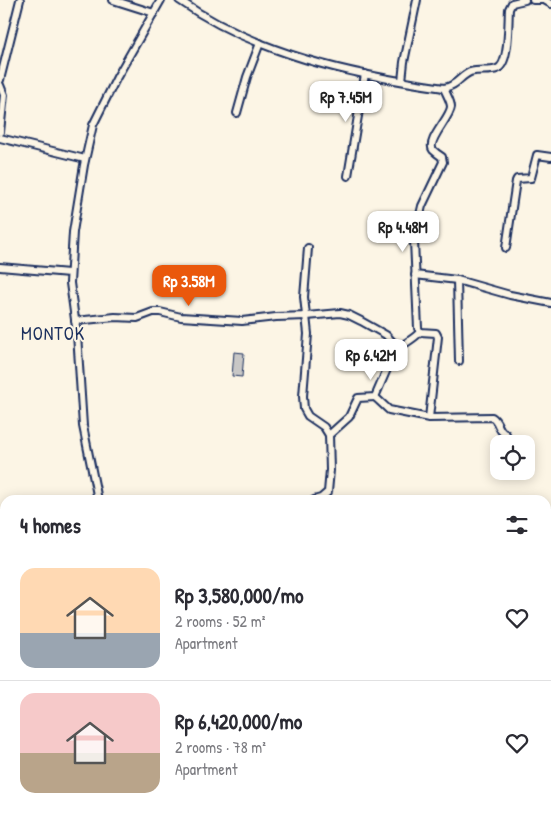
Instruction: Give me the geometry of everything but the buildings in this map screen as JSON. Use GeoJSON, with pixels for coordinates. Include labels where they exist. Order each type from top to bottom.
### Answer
{"type":"FeatureCollection","features":[{"type":"Feature","properties":{"kind":"street"},"geometry":{"type":"LineString","coordinates":[[0,80],[20,0]]}},
{"type":"Feature","properties":{"kind":"street"},"geometry":{"type":"LineString","coordinates":[[113,0],[154,13]]}},
{"type":"Feature","properties":{"kind":"street"},"geometry":{"type":"LineString","coordinates":[[97,495],[83,426],[70,273],[73,232],[85,159],[93,125],[161,0]]}},
{"type":"Feature","properties":{"kind":"street"},"geometry":{"type":"LineString","coordinates":[[179,0],[216,24],[260,43],[300,57],[341,69],[444,88],[457,83],[472,71],[496,69],[503,65],[510,6],[512,3],[525,0]]}},
{"type":"Feature","properties":{"kind":"street"},"geometry":{"type":"LineString","coordinates":[[402,81],[417,0]]}},
{"type":"Feature","properties":{"kind":"street"},"geometry":{"type":"LineString","coordinates":[[532,0],[544,0],[551,4]]}},
{"type":"Feature","properties":{"kind":"street"},"geometry":{"type":"LineString","coordinates":[[236,113],[260,43]]}},
{"type":"Feature","properties":{"kind":"street"},"geometry":{"type":"LineString","coordinates":[[348,176],[365,74]]}},
{"type":"Feature","properties":{"kind":"street"},"geometry":{"type":"LineString","coordinates":[[0,85],[4,95],[0,132]]}},
{"type":"Feature","properties":{"kind":"street"},"geometry":{"type":"LineString","coordinates":[[420,332],[417,323],[414,241],[428,191],[443,162],[442,157],[432,150],[431,146],[432,140],[450,109],[450,102],[444,88]]}},
{"type":"Feature","properties":{"kind":"street"},"geometry":{"type":"LineString","coordinates":[[0,138],[85,159]]}},
{"type":"Feature","properties":{"kind":"street"},"geometry":{"type":"LineString","coordinates":[[506,248],[516,181],[517,179],[531,178],[537,155],[551,157]]}},
{"type":"Feature","properties":{"kind":"street"},"geometry":{"type":"LineString","coordinates":[[308,248],[304,297],[308,334],[303,396],[304,409],[308,416],[324,427],[329,435],[330,487],[326,495]]}},
{"type":"Feature","properties":{"kind":"street"},"geometry":{"type":"LineString","coordinates":[[0,267],[70,273]]}},
{"type":"Feature","properties":{"kind":"street"},"geometry":{"type":"LineString","coordinates":[[415,276],[457,280],[510,296],[551,303]]}},
{"type":"Feature","properties":{"kind":"street"},"geometry":{"type":"LineString","coordinates":[[457,280],[459,361]]}},
{"type":"Feature","properties":{"kind":"street"},"geometry":{"type":"LineString","coordinates":[[75,322],[115,317],[137,318],[153,312],[181,318],[242,321],[276,316],[307,316],[327,313],[349,315],[386,336],[398,348]]}},
{"type":"Feature","properties":{"kind":"street"},"geometry":{"type":"LineString","coordinates":[[375,397],[398,348],[413,339],[420,332],[436,333],[438,337],[429,418]]}},
{"type":"Feature","properties":{"kind":"street"},"geometry":{"type":"LineString","coordinates":[[329,435],[349,417],[358,398],[375,397],[388,410],[429,418],[492,417],[501,431],[506,435]]}},
{"type":"Feature","properties":{"kind":"district","name":"MONTOK"},"geometry":{"type":"Point","coordinates":[53,334]}}]}
